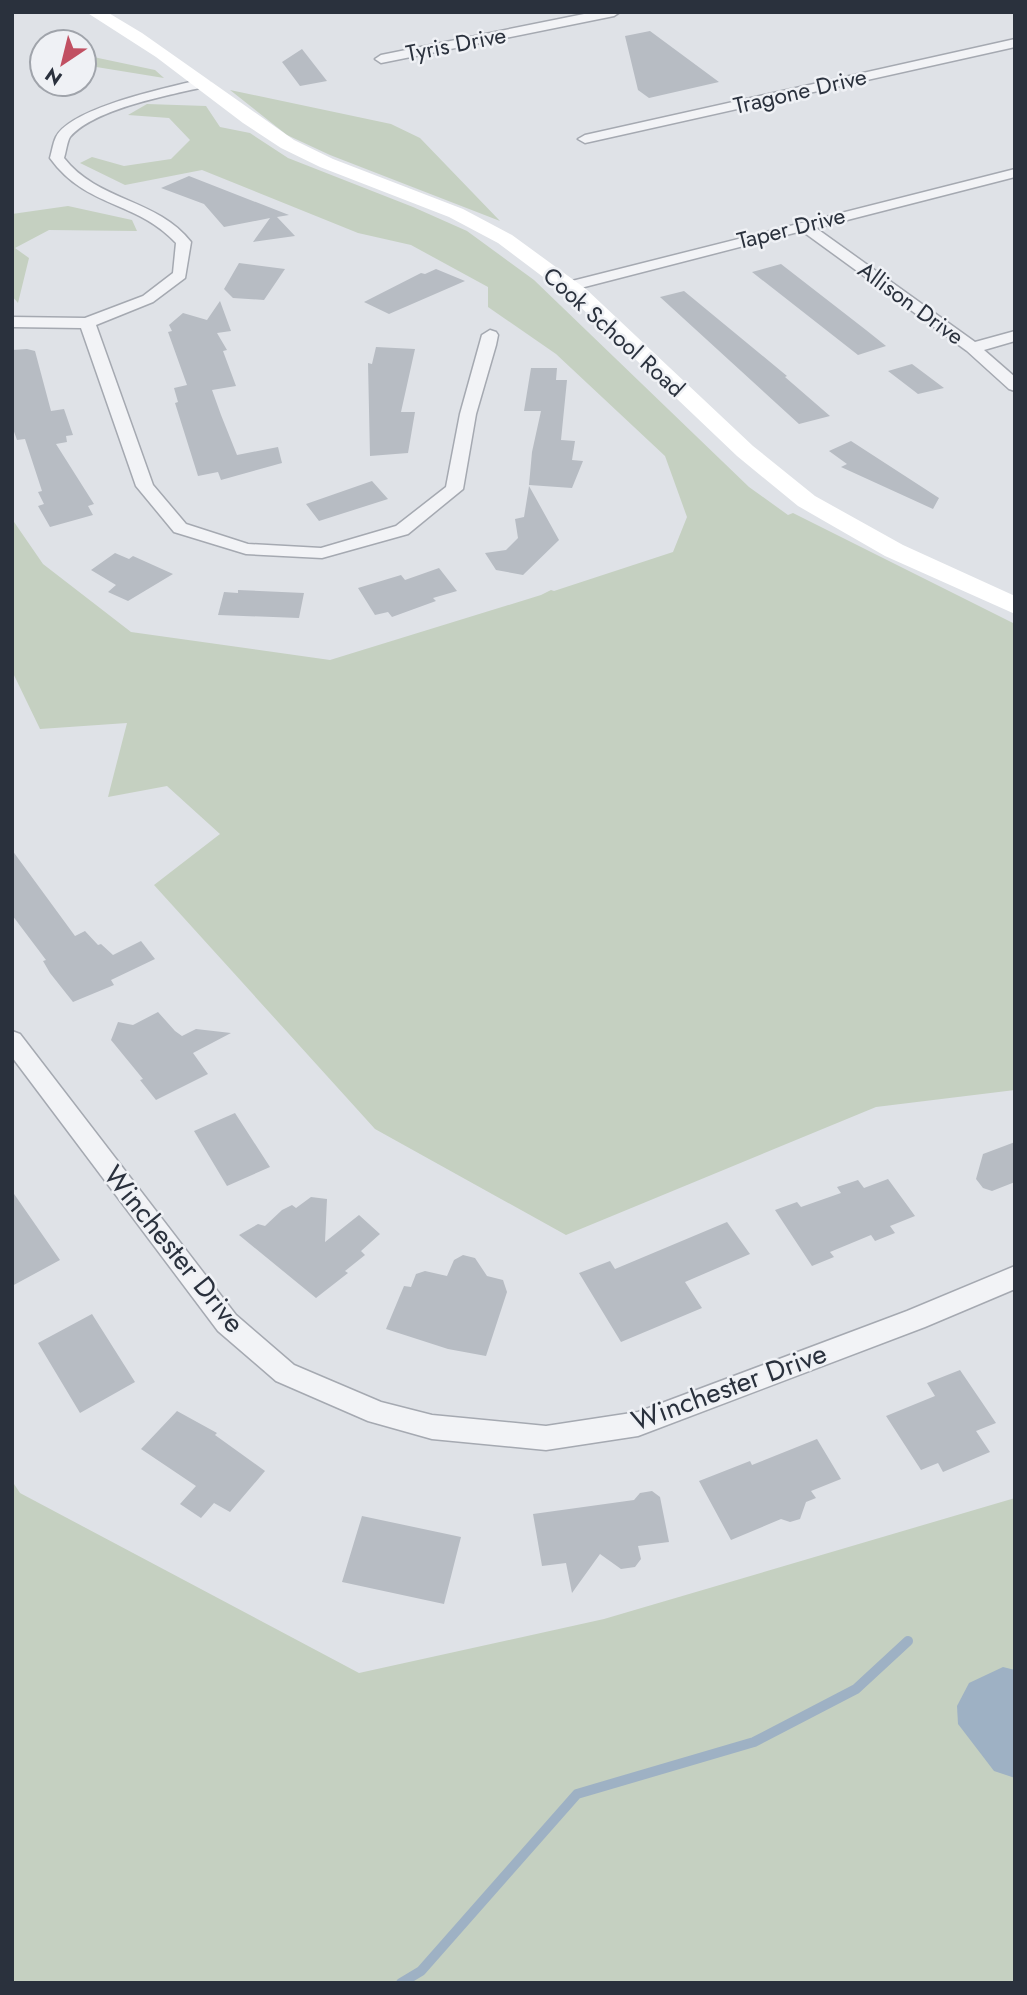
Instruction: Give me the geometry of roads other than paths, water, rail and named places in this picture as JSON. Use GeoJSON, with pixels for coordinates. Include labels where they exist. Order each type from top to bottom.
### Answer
{"type":"FeatureCollection","features":[{"type":"Feature","properties":{"kind":"street","name":"Cook School Road"},"geometry":{"type":"LineString","coordinates":[[94,12],[146,41],[267,133],[303,152],[464,216],[505,239],[569,286],[719,428],[782,482],[829,514],[908,556],[1015,606]]}},
{"type":"Feature","properties":{"kind":"street","name":"Tyris Drive"},"geometry":{"type":"LineString","coordinates":[[381,59],[614,12]]}},
{"type":"Feature","properties":{"kind":"street","name":"Tragone Drive"},"geometry":{"type":"LineString","coordinates":[[585,139],[1015,43]]}},
{"type":"Feature","properties":{"kind":"street"},"geometry":{"type":"LineString","coordinates":[[12,322],[87,323],[148,299],[180,275],[184,242],[164,222],[90,190],[67,175],[57,158],[63,136],[94,114],[137,99],[202,83]]}},
{"type":"Feature","properties":{"kind":"street","name":"Taper Drive"},"geometry":{"type":"LineString","coordinates":[[569,286],[1015,173]]}},
{"type":"Feature","properties":{"kind":"street","name":"Allison Drive"},"geometry":{"type":"LineString","coordinates":[[803,225],[973,348],[1015,386]]}},
{"type":"Feature","properties":{"kind":"street"},"geometry":{"type":"LineString","coordinates":[[87,323],[145,486],[180,528],[246,549],[321,553],[402,530],[454,489],[468,414],[479,372],[486,358],[490,335]]}},
{"type":"Feature","properties":{"kind":"street"},"geometry":{"type":"LineString","coordinates":[[973,348],[1015,336]]}},
{"type":"Feature","properties":{"kind":"street","name":"Winchester Drive"},"geometry":{"type":"LineString","coordinates":[[12,1040],[227,1323],[285,1373],[378,1413],[432,1427],[546,1438],[638,1424],[916,1319],[1015,1277]]}},
{"type":"Feature","properties":{"kind":"water"},"geometry":{"type":"Polygon","coordinates":[[[1003,1667],[1015,1670],[1015,1778],[994,1771],[958,1724],[957,1706],[969,1683],[1003,1667]]]}},
{"type":"Feature","properties":{"kind":"waterway"},"geometry":{"type":"LineString","coordinates":[[401,1983],[421,1971],[577,1794],[754,1742],[856,1689],[908,1641]]}}]}
